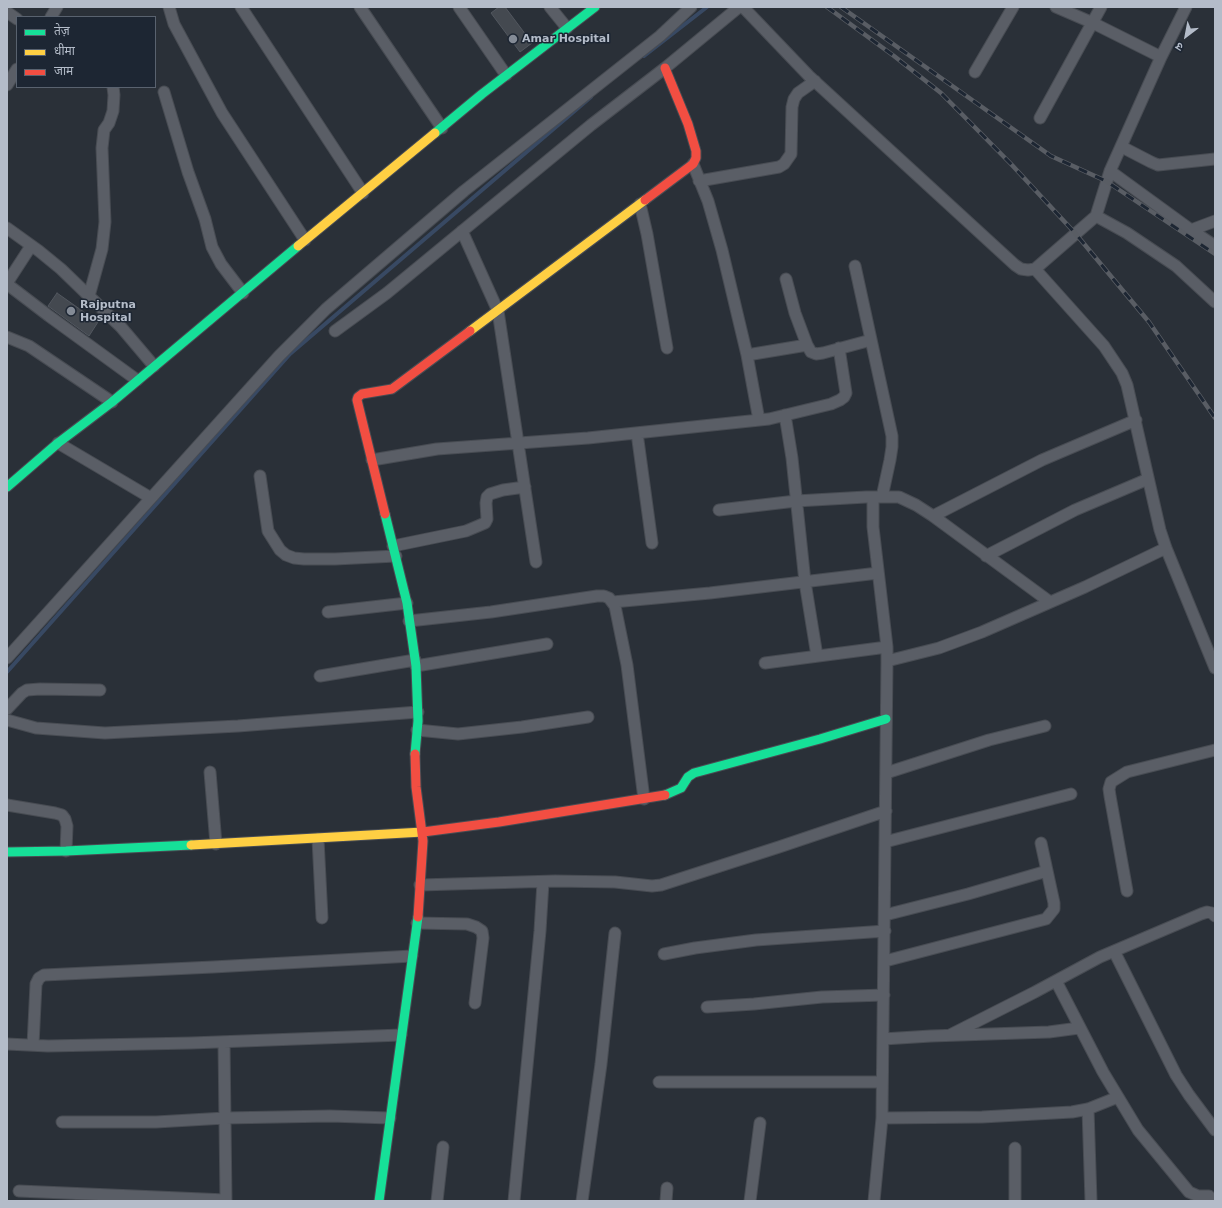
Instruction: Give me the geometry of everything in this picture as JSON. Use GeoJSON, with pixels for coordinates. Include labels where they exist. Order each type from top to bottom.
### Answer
{"type":"FeatureCollection","features":[{"type":"Feature","properties":{"kind":"street"},"geometry":{"type":"LineString","coordinates":[[52,16],[58,7]]}},
{"type":"Feature","properties":{"kind":"street"},"geometry":{"type":"LineString","coordinates":[[169,7],[174,24],[222,113],[305,240]]}},
{"type":"Feature","properties":{"kind":"street"},"geometry":{"type":"LineString","coordinates":[[241,7],[363,192]]}},
{"type":"Feature","properties":{"kind":"street"},"geometry":{"type":"LineString","coordinates":[[360,7],[442,128]]}},
{"type":"Feature","properties":{"kind":"street"},"geometry":{"type":"LineString","coordinates":[[459,7],[506,75]]}},
{"type":"Feature","properties":{"kind":"street"},"geometry":{"type":"LineString","coordinates":[[550,7],[567,28]]}},
{"type":"Feature","properties":{"kind":"street"},"geometry":{"type":"LineString","coordinates":[[7,487],[58,443],[112,402],[305,240],[506,75],[595,7]]}},
{"type":"Feature","properties":{"kind":"street"},"geometry":{"type":"LineString","coordinates":[[7,658],[279,356],[326,309],[464,191],[660,36],[691,7]]}},
{"type":"Feature","properties":{"kind":"street"},"geometry":{"type":"LineString","coordinates":[[335,331],[387,293],[591,125],[739,7]]}},
{"type":"Feature","properties":{"kind":"street"},"geometry":{"type":"LineString","coordinates":[[742,7],[815,81],[1021,269],[1035,269],[1096,216],[1110,171],[1161,57],[1186,7]]}},
{"type":"Feature","properties":{"kind":"street"},"geometry":{"type":"LineString","coordinates":[[974,72],[1013,7]]}},
{"type":"Feature","properties":{"kind":"street"},"geometry":{"type":"LineString","coordinates":[[1056,7],[1093,23],[1161,57]]}},
{"type":"Feature","properties":{"kind":"street"},"geometry":{"type":"LineString","coordinates":[[1040,118],[1101,7]]}},
{"type":"Feature","properties":{"kind":"street"},"geometry":{"type":"LineString","coordinates":[[7,12],[16,18]]}},
{"type":"Feature","properties":{"kind":"street"},"geometry":{"type":"LineString","coordinates":[[379,1201],[417,923],[423,841],[416,779],[415,751],[418,712],[415,663],[407,603],[358,406],[358,397],[362,394],[392,389],[693,164],[696,158],[696,151],[688,124],[664,68]]}},
{"type":"Feature","properties":{"kind":"street"},"geometry":{"type":"LineString","coordinates":[[7,85],[16,71]]}},
{"type":"Feature","properties":{"kind":"street"},"geometry":{"type":"LineString","coordinates":[[699,181],[779,167],[784,164],[791,154],[792,107],[794,99],[798,93],[815,81]]}},
{"type":"Feature","properties":{"kind":"street"},"geometry":{"type":"LineString","coordinates":[[89,296],[102,249],[105,222],[102,148],[104,130],[109,123],[113,111],[114,95],[112,88]]}},
{"type":"Feature","properties":{"kind":"street"},"geometry":{"type":"LineString","coordinates":[[164,92],[188,172],[205,219],[212,247],[221,264],[243,292]]}},
{"type":"Feature","properties":{"kind":"street"},"geometry":{"type":"LineString","coordinates":[[1122,147],[1158,164],[1215,159]]}},
{"type":"Feature","properties":{"kind":"street"},"geometry":{"type":"LineString","coordinates":[[693,164],[708,201],[722,250],[747,355],[759,420]]}},
{"type":"Feature","properties":{"kind":"street"},"geometry":{"type":"LineString","coordinates":[[1110,171],[1215,246]]}},
{"type":"Feature","properties":{"kind":"street"},"geometry":{"type":"LineString","coordinates":[[640,204],[667,348]]}},
{"type":"Feature","properties":{"kind":"street"},"geometry":{"type":"LineString","coordinates":[[1096,216],[1127,233],[1176,266],[1215,302]]}},
{"type":"Feature","properties":{"kind":"street"},"geometry":{"type":"LineString","coordinates":[[1191,230],[1215,221]]}},
{"type":"Feature","properties":{"kind":"street"},"geometry":{"type":"LineString","coordinates":[[7,228],[61,269],[121,327],[154,366]]}},
{"type":"Feature","properties":{"kind":"street"},"geometry":{"type":"LineString","coordinates":[[462,232],[498,311],[536,562]]}},
{"type":"Feature","properties":{"kind":"street"},"geometry":{"type":"LineString","coordinates":[[31,246],[7,284],[137,380]]}},
{"type":"Feature","properties":{"kind":"street"},"geometry":{"type":"LineString","coordinates":[[855,266],[892,436],[891,454],[877,497],[874,527],[887,647],[882,1118],[874,1201]]}},
{"type":"Feature","properties":{"kind":"street"},"geometry":{"type":"LineString","coordinates":[[1035,269],[1104,346],[1127,385],[1148,479],[1166,548],[1215,668]]}},
{"type":"Feature","properties":{"kind":"street"},"geometry":{"type":"LineString","coordinates":[[786,279],[795,313],[806,345],[811,352],[816,354],[871,340]]}},
{"type":"Feature","properties":{"kind":"street"},"geometry":{"type":"LineString","coordinates":[[7,337],[28,346],[112,402]]}},
{"type":"Feature","properties":{"kind":"street"},"geometry":{"type":"LineString","coordinates":[[747,355],[806,345]]}},
{"type":"Feature","properties":{"kind":"street"},"geometry":{"type":"LineString","coordinates":[[372,460],[437,449],[637,433],[759,420],[831,404],[844,397],[846,393],[839,348]]}},
{"type":"Feature","properties":{"kind":"street"},"geometry":{"type":"LineString","coordinates":[[784,415],[792,458],[806,582],[817,656]]}},
{"type":"Feature","properties":{"kind":"street"},"geometry":{"type":"LineString","coordinates":[[933,516],[1042,460],[1136,420]]}},
{"type":"Feature","properties":{"kind":"street"},"geometry":{"type":"LineString","coordinates":[[637,433],[652,543]]}},
{"type":"Feature","properties":{"kind":"street"},"geometry":{"type":"LineString","coordinates":[[58,443],[151,498]]}},
{"type":"Feature","properties":{"kind":"street"},"geometry":{"type":"LineString","coordinates":[[260,476],[268,531],[280,550],[286,555],[294,558],[312,559],[394,551],[466,531],[478,526],[487,519],[486,503],[487,497],[490,494],[503,490],[525,487]]}},
{"type":"Feature","properties":{"kind":"street"},"geometry":{"type":"LineString","coordinates":[[986,556],[1075,510],[1148,479]]}},
{"type":"Feature","properties":{"kind":"street"},"geometry":{"type":"LineString","coordinates":[[719,510],[796,501],[900,497],[933,516],[1050,602]]}},
{"type":"Feature","properties":{"kind":"street"},"geometry":{"type":"LineString","coordinates":[[887,662],[939,648],[982,632],[1166,548]]}},
{"type":"Feature","properties":{"kind":"street"},"geometry":{"type":"LineString","coordinates":[[613,602],[710,593],[878,573]]}},
{"type":"Feature","properties":{"kind":"street"},"geometry":{"type":"LineString","coordinates":[[409,621],[491,612],[597,596],[609,598],[615,606],[627,665],[644,799]]}},
{"type":"Feature","properties":{"kind":"street"},"geometry":{"type":"LineString","coordinates":[[328,612],[407,603]]}},
{"type":"Feature","properties":{"kind":"street"},"geometry":{"type":"LineString","coordinates":[[320,676],[547,644]]}},
{"type":"Feature","properties":{"kind":"street"},"geometry":{"type":"LineString","coordinates":[[765,663],[887,647]]}},
{"type":"Feature","properties":{"kind":"street"},"geometry":{"type":"LineString","coordinates":[[7,709],[22,693],[27,690],[40,688],[100,690]]}},
{"type":"Feature","properties":{"kind":"street"},"geometry":{"type":"LineString","coordinates":[[7,720],[36,728],[105,733],[238,726],[418,712]]}},
{"type":"Feature","properties":{"kind":"street"},"geometry":{"type":"LineString","coordinates":[[417,730],[465,733],[522,727],[588,717]]}},
{"type":"Feature","properties":{"kind":"street"},"geometry":{"type":"LineString","coordinates":[[7,852],[66,851],[318,839],[422,832],[498,822],[644,799],[678,790],[691,774],[820,739],[886,719]]}},
{"type":"Feature","properties":{"kind":"street"},"geometry":{"type":"LineString","coordinates":[[886,773],[989,740],[1045,726]]}},
{"type":"Feature","properties":{"kind":"street"},"geometry":{"type":"LineString","coordinates":[[1127,891],[1110,796],[1109,789],[1111,782],[1127,772],[1215,750]]}},
{"type":"Feature","properties":{"kind":"street"},"geometry":{"type":"LineString","coordinates":[[210,772],[216,844]]}},
{"type":"Feature","properties":{"kind":"street"},"geometry":{"type":"LineString","coordinates":[[886,842],[1071,794]]}},
{"type":"Feature","properties":{"kind":"street"},"geometry":{"type":"LineString","coordinates":[[7,805],[62,815],[65,819],[66,826],[66,851]]}},
{"type":"Feature","properties":{"kind":"street"},"geometry":{"type":"LineString","coordinates":[[420,885],[596,882],[661,885],[779,848],[886,811]]}},
{"type":"Feature","properties":{"kind":"street"},"geometry":{"type":"LineString","coordinates":[[318,839],[322,918]]}},
{"type":"Feature","properties":{"kind":"street"},"geometry":{"type":"LineString","coordinates":[[884,961],[1046,919],[1054,909],[1054,903],[1041,843]]}},
{"type":"Feature","properties":{"kind":"street"},"geometry":{"type":"LineString","coordinates":[[885,915],[968,894],[1047,870]]}},
{"type":"Feature","properties":{"kind":"street"},"geometry":{"type":"LineString","coordinates":[[514,1201],[540,931],[543,882]]}},
{"type":"Feature","properties":{"kind":"street"},"geometry":{"type":"LineString","coordinates":[[950,1035],[1100,957],[1201,914],[1207,912],[1212,913],[1215,916]]}},
{"type":"Feature","properties":{"kind":"street"},"geometry":{"type":"LineString","coordinates":[[417,923],[467,924],[482,931],[483,938],[474,1003]]}},
{"type":"Feature","properties":{"kind":"street"},"geometry":{"type":"LineString","coordinates":[[664,954],[717,944],[885,931]]}},
{"type":"Feature","properties":{"kind":"street"},"geometry":{"type":"LineString","coordinates":[[582,1201],[601,1064],[616,933]]}},
{"type":"Feature","properties":{"kind":"street"},"geometry":{"type":"LineString","coordinates":[[1114,951],[1176,1075],[1215,1130]]}},
{"type":"Feature","properties":{"kind":"street"},"geometry":{"type":"LineString","coordinates":[[33,1045],[36,984],[39,978],[44,975],[213,968],[412,956]]}},
{"type":"Feature","properties":{"kind":"street"},"geometry":{"type":"LineString","coordinates":[[1056,981],[1103,1072],[1138,1130],[1189,1192],[1194,1195],[1209,1196],[1213,1201]]}},
{"type":"Feature","properties":{"kind":"street"},"geometry":{"type":"LineString","coordinates":[[707,1007],[822,997],[884,995]]}},
{"type":"Feature","properties":{"kind":"street"},"geometry":{"type":"LineString","coordinates":[[883,1039],[1049,1032],[1079,1028]]}},
{"type":"Feature","properties":{"kind":"street"},"geometry":{"type":"LineString","coordinates":[[7,1044],[33,1045],[224,1042],[401,1034]]}},
{"type":"Feature","properties":{"kind":"street"},"geometry":{"type":"LineString","coordinates":[[19,1191],[226,1200],[224,1042]]}},
{"type":"Feature","properties":{"kind":"street"},"geometry":{"type":"LineString","coordinates":[[659,1082],[882,1082]]}},
{"type":"Feature","properties":{"kind":"street"},"geometry":{"type":"LineString","coordinates":[[882,1118],[1072,1112],[1088,1109],[1118,1097]]}},
{"type":"Feature","properties":{"kind":"street"},"geometry":{"type":"LineString","coordinates":[[1088,1109],[1091,1201]]}},
{"type":"Feature","properties":{"kind":"street"},"geometry":{"type":"LineString","coordinates":[[62,1122],[156,1122],[225,1118],[330,1116],[390,1118]]}},
{"type":"Feature","properties":{"kind":"street"},"geometry":{"type":"LineString","coordinates":[[750,1201],[760,1123]]}},
{"type":"Feature","properties":{"kind":"street"},"geometry":{"type":"LineString","coordinates":[[437,1201],[443,1147]]}},
{"type":"Feature","properties":{"kind":"street"},"geometry":{"type":"LineString","coordinates":[[1015,1148],[1015,1201]]}},
{"type":"Feature","properties":{"kind":"street"},"geometry":{"type":"LineString","coordinates":[[666,1201],[667,1188]]}},
{"type":"Feature","properties":{"kind":"building"},"geometry":{"type":"Polygon","coordinates":[[[499,7],[505,7],[532,43],[520,52],[491,13],[499,7]]]}},
{"type":"Feature","properties":{"kind":"building"},"geometry":{"type":"Polygon","coordinates":[[[57,293],[98,322],[89,336],[48,306],[57,293]]]}},
{"type":"Feature","properties":{"kind":"waterway"},"geometry":{"type":"LineString","coordinates":[[644,56],[707,7]]}},
{"type":"Feature","properties":{"kind":"waterway"},"geometry":{"type":"LineString","coordinates":[[7,672],[290,354],[591,97]]}},
{"type":"Feature","properties":{"kind":"railway"},"geometry":{"type":"LineString","coordinates":[[827,7],[894,56],[941,93],[1011,164],[1075,233],[1149,322],[1215,418]]}},
{"type":"Feature","properties":{"kind":"railway"},"geometry":{"type":"LineString","coordinates":[[841,7],[1051,156],[1106,181],[1215,254]]}},
{"type":"Feature","properties":{"kind":"traffic: fast"},"geometry":{"type":"LineString","coordinates":[[435,133],[482,94],[595,7]]}},
{"type":"Feature","properties":{"kind":"traffic: fast"},"geometry":{"type":"LineString","coordinates":[[7,487],[58,443],[112,402],[298,246]]}},
{"type":"Feature","properties":{"kind":"traffic: fast"},"geometry":{"type":"LineString","coordinates":[[385,514],[407,603],[416,666],[418,721],[415,754]]}},
{"type":"Feature","properties":{"kind":"traffic: fast"},"geometry":{"type":"LineString","coordinates":[[665,795],[681,788],[688,777],[694,773],[820,739],[886,719]]}},
{"type":"Feature","properties":{"kind":"traffic: fast"},"geometry":{"type":"LineString","coordinates":[[7,852],[66,851],[191,845]]}},
{"type":"Feature","properties":{"kind":"traffic: fast"},"geometry":{"type":"LineString","coordinates":[[379,1201],[418,917]]}},
{"type":"Feature","properties":{"kind":"traffic: slow"},"geometry":{"type":"LineString","coordinates":[[298,246],[435,133]]}},
{"type":"Feature","properties":{"kind":"traffic: slow"},"geometry":{"type":"LineString","coordinates":[[470,331],[645,200]]}},
{"type":"Feature","properties":{"kind":"traffic: slow"},"geometry":{"type":"LineString","coordinates":[[191,845],[423,832]]}},
{"type":"Feature","properties":{"kind":"traffic: jam"},"geometry":{"type":"LineString","coordinates":[[645,200],[693,164],[696,158],[696,151],[688,124],[665,68]]}},
{"type":"Feature","properties":{"kind":"traffic: jam"},"geometry":{"type":"LineString","coordinates":[[385,514],[357,400],[358,397],[362,394],[392,389],[470,331]]}},
{"type":"Feature","properties":{"kind":"traffic: jam"},"geometry":{"type":"LineString","coordinates":[[415,754],[416,787],[423,841],[418,917]]}},
{"type":"Feature","properties":{"kind":"traffic: jam"},"geometry":{"type":"LineString","coordinates":[[423,832],[499,822],[665,795]]}},
{"type":"Feature","properties":{"kind":"place","name":"Amar Hospital"},"geometry":{"type":"Point","coordinates":[513,39]}},
{"type":"Feature","properties":{"kind":"place","name":"Rajputna Hospital"},"geometry":{"type":"Point","coordinates":[71,311]}}]}
